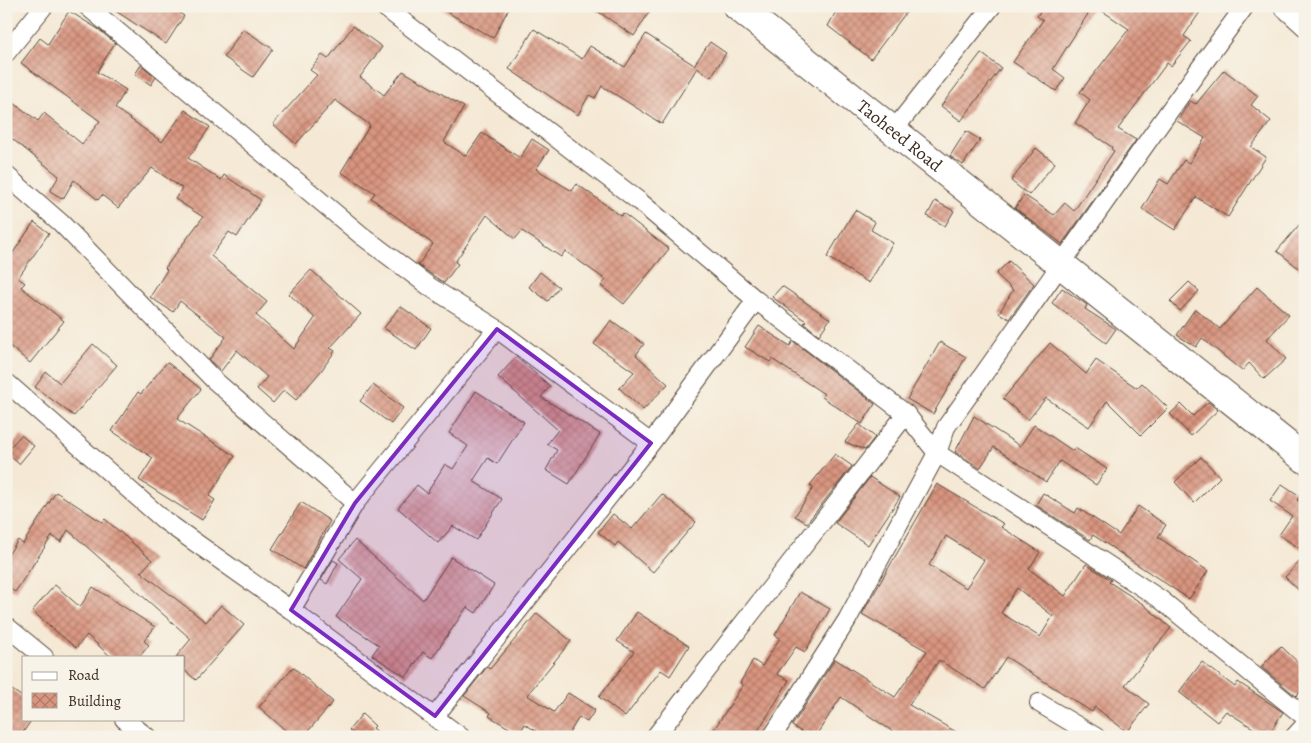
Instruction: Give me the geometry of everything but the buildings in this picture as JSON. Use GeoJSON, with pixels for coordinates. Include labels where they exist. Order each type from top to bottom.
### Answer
{"type":"FeatureCollection","features":[{"type":"Feature","properties":{"kind":"main road","name":"Taoheed Road"},"geometry":{"type":"LineString","coordinates":[[751,10],[892,132],[1305,459]]}},
{"type":"Feature","properties":{"kind":"street"},"geometry":{"type":"LineString","coordinates":[[6,52],[44,6]]}},
{"type":"Feature","properties":{"kind":"street"},"geometry":{"type":"LineString","coordinates":[[87,6],[361,235],[430,287],[497,329],[651,443]]}},
{"type":"Feature","properties":{"kind":"street"},"geometry":{"type":"LineString","coordinates":[[383,6],[640,202],[756,300],[906,414],[937,453],[1160,599],[1305,717]]}},
{"type":"Feature","properties":{"kind":"street"},"geometry":{"type":"LineString","coordinates":[[892,132],[992,6]]}},
{"type":"Feature","properties":{"kind":"street"},"geometry":{"type":"LineString","coordinates":[[772,737],[846,620],[937,453],[946,427],[1062,265],[1165,114],[1245,6]]}},
{"type":"Feature","properties":{"kind":"street"},"geometry":{"type":"LineString","coordinates":[[1282,6],[1305,27]]}},
{"type":"Feature","properties":{"kind":"street"},"geometry":{"type":"LineString","coordinates":[[6,175],[61,224],[214,380],[355,503]]}},
{"type":"Feature","properties":{"kind":"street"},"geometry":{"type":"LineString","coordinates":[[435,716],[651,443],[756,300]]}},
{"type":"Feature","properties":{"kind":"street"},"geometry":{"type":"LineString","coordinates":[[291,610],[355,503],[497,329]]}},
{"type":"Feature","properties":{"kind":"street"},"geometry":{"type":"LineString","coordinates":[[6,382],[165,521],[291,610],[435,716],[460,737]]}},
{"type":"Feature","properties":{"kind":"street"},"geometry":{"type":"LineString","coordinates":[[656,737],[906,414]]}},
{"type":"Feature","properties":{"kind":"street"},"geometry":{"type":"LineString","coordinates":[[6,626],[43,656]]}},
{"type":"Feature","properties":{"kind":"street"},"geometry":{"type":"LineString","coordinates":[[1039,703],[1096,737]]}},
{"type":"Feature","properties":{"kind":"street"},"geometry":{"type":"LineString","coordinates":[[125,720],[147,737]]}},
{"type":"Feature","properties":{"kind":"street"},"geometry":{"type":"LineString","coordinates":[[1294,737],[1305,725]]}},
{"type":"Feature","properties":{"kind":"highlighted area"},"geometry":{"type":"Polygon","coordinates":[[[497,329],[651,443],[435,716],[291,610],[355,503],[497,329]]]}}]}
